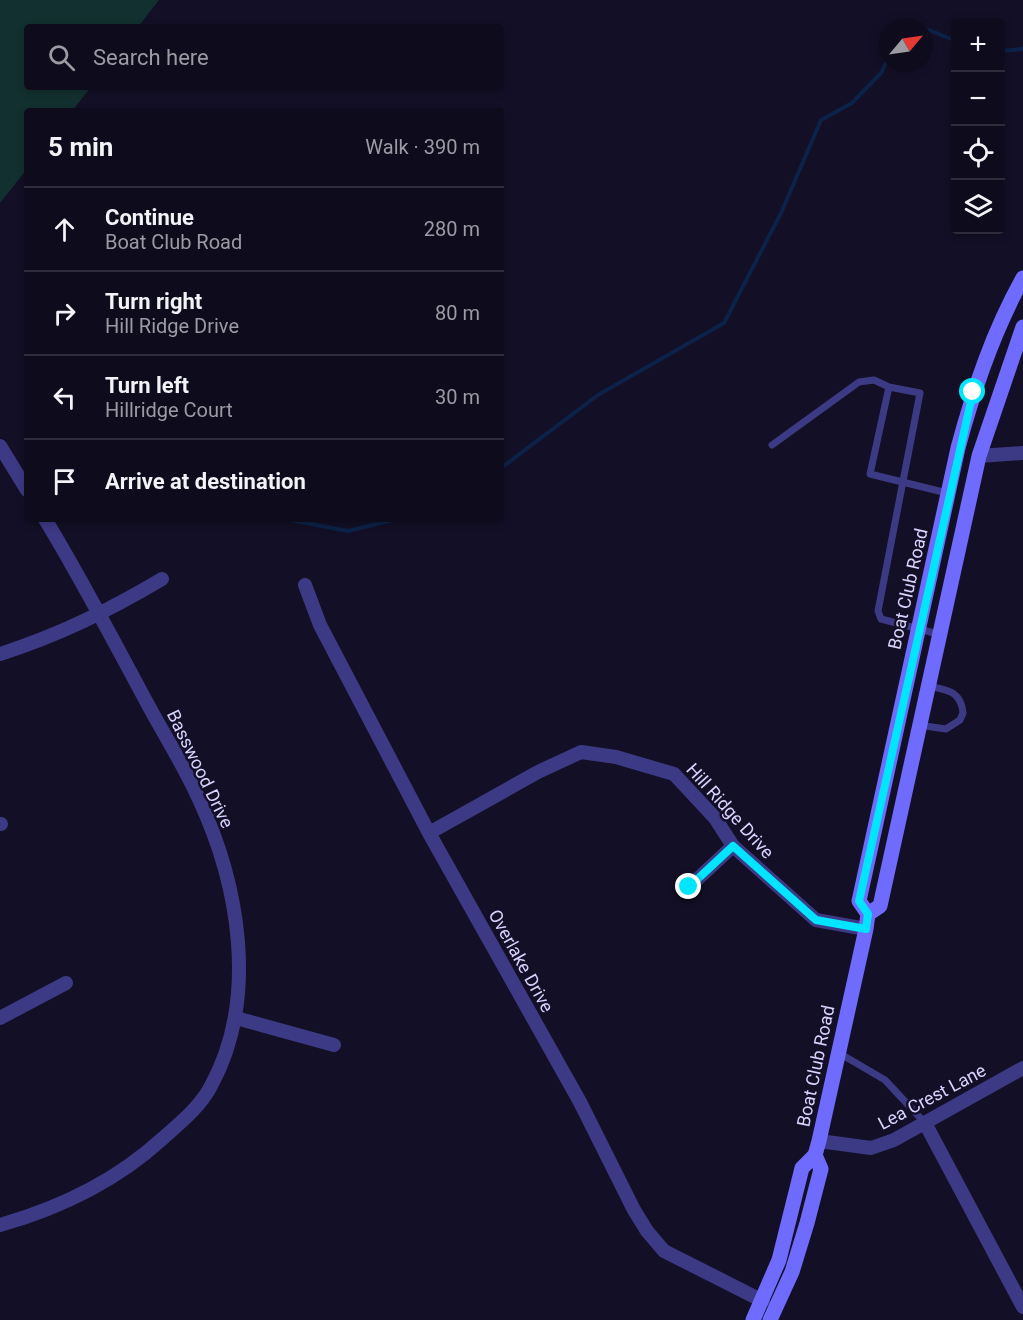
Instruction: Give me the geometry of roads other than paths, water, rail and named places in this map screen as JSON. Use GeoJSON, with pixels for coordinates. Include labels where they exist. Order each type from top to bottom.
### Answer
{"type":"FeatureCollection","features":[{"type":"Feature","properties":{"kind":"main road","name":"Boat Club Road"},"geometry":{"type":"LineString","coordinates":[[867,922],[859,901],[973,392],[1000,320],[1023,278]]}},
{"type":"Feature","properties":{"kind":"main road","name":"Boat Club Road"},"geometry":{"type":"LineString","coordinates":[[770,1320],[792,1272],[807,1223],[821,1168],[817,1148],[867,922],[880,906],[938,633],[979,456],[1023,327]]}},
{"type":"Feature","properties":{"kind":"main road","name":"Boat Club Road"},"geometry":{"type":"LineString","coordinates":[[753,1320],[763,1301],[788,1229],[801,1168],[817,1148]]}},
{"type":"Feature","properties":{"kind":"street"},"geometry":{"type":"LineString","coordinates":[[0,446],[24,485]]}},
{"type":"Feature","properties":{"kind":"street"},"geometry":{"type":"LineString","coordinates":[[979,456],[1023,453]]}},
{"type":"Feature","properties":{"kind":"street","name":"Basswood Drive"},"geometry":{"type":"LineString","coordinates":[[0,1225],[69,1201],[141,1158],[192,1111],[210,1087],[224,1060],[236,1018],[239,970],[237,937],[231,896],[221,854],[198,797],[100,615],[47,522]]}},
{"type":"Feature","properties":{"kind":"street"},"geometry":{"type":"LineString","coordinates":[[0,653],[55,635],[100,615],[162,579]]}},
{"type":"Feature","properties":{"kind":"street","name":"Overlake Drive"},"geometry":{"type":"LineString","coordinates":[[305,585],[320,625],[429,833],[580,1102],[634,1210],[647,1231],[664,1251],[763,1301]]}},
{"type":"Feature","properties":{"kind":"street","name":"Hill Ridge Drive"},"geometry":{"type":"LineString","coordinates":[[429,833],[538,772],[581,752],[615,757],[674,774],[715,818],[733,846],[816,920],[867,922]]}},
{"type":"Feature","properties":{"kind":"street"},"geometry":{"type":"LineString","coordinates":[[689,887],[733,846]]}},
{"type":"Feature","properties":{"kind":"street"},"geometry":{"type":"LineString","coordinates":[[0,1018],[66,983]]}},
{"type":"Feature","properties":{"kind":"street"},"geometry":{"type":"LineString","coordinates":[[236,1018],[334,1045]]}},
{"type":"Feature","properties":{"kind":"street","name":"Lea Crest Lane"},"geometry":{"type":"LineString","coordinates":[[817,1148],[871,1148],[894,1140],[1023,1068]]}},
{"type":"Feature","properties":{"kind":"street"},"geometry":{"type":"LineString","coordinates":[[924,1122],[1023,1307]]}},
{"type":"Feature","properties":{"kind":"lane"},"geometry":{"type":"LineString","coordinates":[[772,445],[859,382],[874,380],[889,387],[920,393],[901,481],[878,611],[881,619],[938,633]]}},
{"type":"Feature","properties":{"kind":"lane"},"geometry":{"type":"LineString","coordinates":[[889,387],[870,474],[950,494]]}},
{"type":"Feature","properties":{"kind":"lane"},"geometry":{"type":"LineString","coordinates":[[918,725],[946,729],[960,720],[963,713],[958,696],[952,691],[927,686]]}},
{"type":"Feature","properties":{"kind":"lane"},"geometry":{"type":"LineString","coordinates":[[838,1052],[885,1080],[924,1122]]}},
{"type":"Feature","properties":{"kind":"waterway"},"geometry":{"type":"LineString","coordinates":[[933,32],[951,39]]}},
{"type":"Feature","properties":{"kind":"waterway"},"geometry":{"type":"LineString","coordinates":[[1005,51],[1023,49]]}},
{"type":"Feature","properties":{"kind":"waterway"},"geometry":{"type":"LineString","coordinates":[[504,466],[598,395],[724,323],[781,213],[821,120],[852,103],[882,72]]}},
{"type":"Feature","properties":{"kind":"waterway"},"geometry":{"type":"LineString","coordinates":[[301,522],[348,531],[385,522]]}}]}
